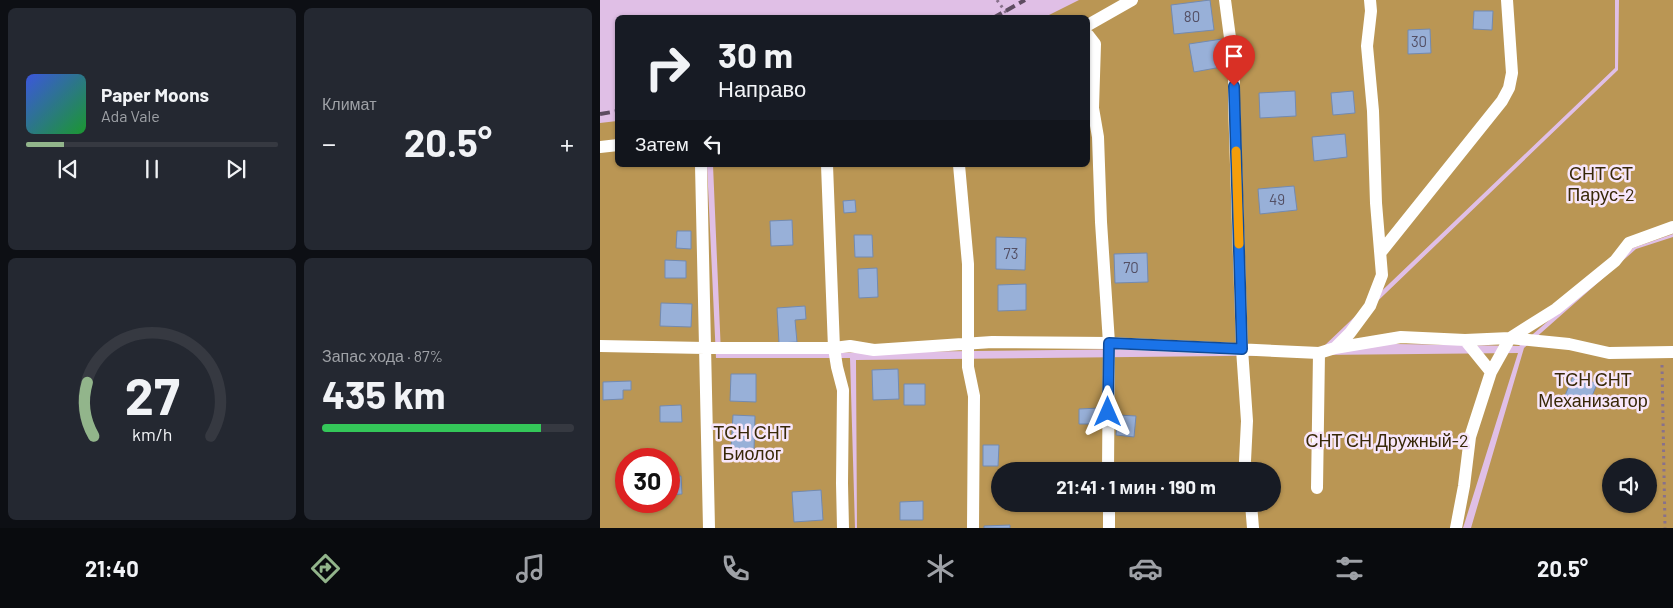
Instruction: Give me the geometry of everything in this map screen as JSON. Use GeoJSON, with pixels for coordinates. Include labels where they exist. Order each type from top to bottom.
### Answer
{"type":"FeatureCollection","features":[{"type":"Feature","properties":{"kind":"street"},"geometry":{"type":"LineString","coordinates":[[1090,23],[1132,0]]}},
{"type":"Feature","properties":{"kind":"street"},"geometry":{"type":"LineString","coordinates":[[1225,0],[1234,68],[1242,349],[1247,421],[1245,462]]}},
{"type":"Feature","properties":{"kind":"street"},"geometry":{"type":"LineString","coordinates":[[1335,348],[1350,333],[1370,306],[1382,275],[1376,203],[1373,111],[1367,46],[1371,10],[1370,0]]}},
{"type":"Feature","properties":{"kind":"street"},"geometry":{"type":"LineString","coordinates":[[1381,252],[1502,101],[1509,88],[1512,73],[1507,0]]}},
{"type":"Feature","properties":{"kind":"street"},"geometry":{"type":"LineString","coordinates":[[1090,38],[1095,44],[1093,108],[1098,137],[1100,222],[1109,343],[1108,462]]}},
{"type":"Feature","properties":{"kind":"street"},"geometry":{"type":"LineString","coordinates":[[600,147],[615,145]]}},
{"type":"Feature","properties":{"kind":"street"},"geometry":{"type":"LineString","coordinates":[[701,167],[709,528]]}},
{"type":"Feature","properties":{"kind":"street"},"geometry":{"type":"LineString","coordinates":[[827,167],[834,348],[836,368],[843,390],[843,528]]}},
{"type":"Feature","properties":{"kind":"street"},"geometry":{"type":"LineString","coordinates":[[959,167],[968,264],[968,367],[974,396],[973,528]]}},
{"type":"Feature","properties":{"kind":"street"},"geometry":{"type":"LineString","coordinates":[[1456,528],[1464,486],[1470,437],[1491,372],[1510,338],[1556,310],[1615,261],[1629,243],[1673,227]]}},
{"type":"Feature","properties":{"kind":"street"},"geometry":{"type":"LineString","coordinates":[[600,346],[705,348],[834,348],[850,346],[874,350],[992,342],[1109,343],[1319,353],[1335,348],[1401,337],[1465,340],[1510,338],[1569,344],[1609,352],[1667,352]]}},
{"type":"Feature","properties":{"kind":"street"},"geometry":{"type":"LineString","coordinates":[[1465,340],[1491,372]]}},
{"type":"Feature","properties":{"kind":"street"},"geometry":{"type":"LineString","coordinates":[[1317,488],[1319,353]]}},
{"type":"Feature","properties":{"kind":"street"},"geometry":{"type":"LineString","coordinates":[[1109,512],[1109,528]]}},
{"type":"Feature","properties":{"kind":"street"},"geometry":{"type":"LineString","coordinates":[[1252,512],[1253,528]]}},
{"type":"Feature","properties":{"kind":"path"},"geometry":{"type":"LineString","coordinates":[[997,0],[1008,15]]}},
{"type":"Feature","properties":{"kind":"path"},"geometry":{"type":"LineString","coordinates":[[1665,528],[1667,352]]}},
{"type":"Feature","properties":{"kind":"green space"},"geometry":{"type":"Polygon","coordinates":[[[1079,0],[1615,0],[1615,68],[1323,347],[721,354],[713,167],[1090,167],[1090,15],[1049,15],[1079,0]]]}},
{"type":"Feature","properties":{"kind":"green space","name":"СНТ СТ Парус-2"},"geometry":{"type":"Polygon","coordinates":[[[1619,0],[1673,0],[1673,234],[1633,248],[1519,346],[1334,343],[1618,70],[1619,0]]]}},
{"type":"Feature","properties":{"kind":"green space","name":"ТСН СНТ Биолог"},"geometry":{"type":"Polygon","coordinates":[[[615,121],[615,167],[707,167],[716,358],[850,358],[855,528],[600,528],[600,123],[615,121]]]}},
{"type":"Feature","properties":{"kind":"green space","name":"ТСН СНТ Механизатор"},"geometry":{"type":"Polygon","coordinates":[[[1673,237],[1673,528],[1471,528],[1524,348],[1636,249],[1673,237]]]}},
{"type":"Feature","properties":{"kind":"green space","name":"СНТ СН Дружный-2"},"geometry":{"type":"Polygon","coordinates":[[[1518,353],[1463,528],[857,528],[856,360],[1518,353]]]}},
{"type":"Feature","properties":{"kind":"building"},"geometry":{"type":"Polygon","coordinates":[[[1210,0],[1214,30],[1174,34],[1171,5],[1210,0]]]}},
{"type":"Feature","properties":{"kind":"building"},"geometry":{"type":"Polygon","coordinates":[[[1474,11],[1493,11],[1492,30],[1473,29],[1474,11]]]}},
{"type":"Feature","properties":{"kind":"building"},"geometry":{"type":"Polygon","coordinates":[[[1430,29],[1431,53],[1408,54],[1408,30],[1430,29]]]}},
{"type":"Feature","properties":{"kind":"building"},"geometry":{"type":"Polygon","coordinates":[[[1222,39],[1227,66],[1194,72],[1189,44],[1222,39]]]}},
{"type":"Feature","properties":{"kind":"building"},"geometry":{"type":"Polygon","coordinates":[[[1295,91],[1296,116],[1260,118],[1259,93],[1295,91]]]}},
{"type":"Feature","properties":{"kind":"building"},"geometry":{"type":"Polygon","coordinates":[[[1353,91],[1355,113],[1333,115],[1331,93],[1353,91]]]}},
{"type":"Feature","properties":{"kind":"building"},"geometry":{"type":"Polygon","coordinates":[[[1345,134],[1347,157],[1314,161],[1312,137],[1345,134]]]}},
{"type":"Feature","properties":{"kind":"building"},"geometry":{"type":"Polygon","coordinates":[[[1294,186],[1297,210],[1260,214],[1258,189],[1294,186]]]}},
{"type":"Feature","properties":{"kind":"building"},"geometry":{"type":"Polygon","coordinates":[[[855,200],[856,212],[844,213],[843,201],[855,200]]]}},
{"type":"Feature","properties":{"kind":"building"},"geometry":{"type":"Polygon","coordinates":[[[792,220],[793,245],[771,246],[770,221],[792,220]]]}},
{"type":"Feature","properties":{"kind":"building"},"geometry":{"type":"Polygon","coordinates":[[[677,231],[691,231],[691,249],[676,248],[677,231]]]}},
{"type":"Feature","properties":{"kind":"building"},"geometry":{"type":"Polygon","coordinates":[[[854,235],[872,235],[873,257],[855,257],[854,235]]]}},
{"type":"Feature","properties":{"kind":"building"},"geometry":{"type":"Polygon","coordinates":[[[996,237],[1026,238],[1025,270],[996,269],[996,237]]]}},
{"type":"Feature","properties":{"kind":"building"},"geometry":{"type":"Polygon","coordinates":[[[1147,253],[1148,282],[1115,283],[1114,254],[1147,253]]]}},
{"type":"Feature","properties":{"kind":"building"},"geometry":{"type":"Polygon","coordinates":[[[665,260],[686,261],[686,278],[665,278],[665,260]]]}},
{"type":"Feature","properties":{"kind":"building"},"geometry":{"type":"Polygon","coordinates":[[[877,268],[878,297],[859,298],[858,269],[877,268]]]}},
{"type":"Feature","properties":{"kind":"building"},"geometry":{"type":"Polygon","coordinates":[[[1026,284],[1026,310],[998,311],[998,285],[1026,284]]]}},
{"type":"Feature","properties":{"kind":"building"},"geometry":{"type":"Polygon","coordinates":[[[661,303],[692,304],[691,327],[660,326],[661,303]]]}},
{"type":"Feature","properties":{"kind":"building"},"geometry":{"type":"Polygon","coordinates":[[[805,306],[806,319],[795,320],[797,342],[779,343],[777,308],[805,306]]]}},
{"type":"Feature","properties":{"kind":"building"},"geometry":{"type":"Polygon","coordinates":[[[898,369],[899,399],[873,400],[872,370],[898,369]]]}},
{"type":"Feature","properties":{"kind":"building"},"geometry":{"type":"Polygon","coordinates":[[[731,374],[756,374],[756,402],[730,401],[731,374]]]}},
{"type":"Feature","properties":{"kind":"building"},"geometry":{"type":"Polygon","coordinates":[[[1574,374],[1597,384],[1587,408],[1564,398],[1574,374]]]}},
{"type":"Feature","properties":{"kind":"building"},"geometry":{"type":"Polygon","coordinates":[[[631,381],[631,390],[623,390],[623,399],[603,400],[603,382],[631,381]]]}},
{"type":"Feature","properties":{"kind":"building"},"geometry":{"type":"Polygon","coordinates":[[[904,384],[925,384],[925,405],[904,405],[904,384]]]}},
{"type":"Feature","properties":{"kind":"building"},"geometry":{"type":"Polygon","coordinates":[[[681,405],[682,422],[660,422],[660,406],[681,405]]]}},
{"type":"Feature","properties":{"kind":"building"},"geometry":{"type":"Polygon","coordinates":[[[1100,408],[1100,424],[1079,424],[1079,409],[1100,408]]]}},
{"type":"Feature","properties":{"kind":"building"},"geometry":{"type":"Polygon","coordinates":[[[733,415],[755,416],[754,450],[731,449],[733,415]]]}},
{"type":"Feature","properties":{"kind":"building"},"geometry":{"type":"Polygon","coordinates":[[[1118,415],[1136,416],[1134,437],[1116,435],[1118,415]]]}},
{"type":"Feature","properties":{"kind":"building"},"geometry":{"type":"Polygon","coordinates":[[[983,445],[999,445],[998,462],[991,462],[991,466],[983,466],[983,445]]]}},
{"type":"Feature","properties":{"kind":"building"},"geometry":{"type":"Polygon","coordinates":[[[680,476],[681,476],[682,494],[680,494],[680,476]]]}},
{"type":"Feature","properties":{"kind":"building"},"geometry":{"type":"Polygon","coordinates":[[[821,490],[823,520],[794,522],[792,492],[821,490]]]}},
{"type":"Feature","properties":{"kind":"building"},"geometry":{"type":"Polygon","coordinates":[[[923,501],[923,520],[900,520],[900,502],[923,501]]]}},
{"type":"Feature","properties":{"kind":"building"},"geometry":{"type":"Polygon","coordinates":[[[1010,525],[1010,528],[984,528],[984,526],[1010,525]]]}},
{"type":"Feature","properties":{"kind":"railway"},"geometry":{"type":"LineString","coordinates":[[998,15],[1025,0]]}},
{"type":"Feature","properties":{"kind":"railway"},"geometry":{"type":"LineString","coordinates":[[600,114],[615,112]]}},
{"type":"Feature","properties":{"kind":"slow traffic"},"geometry":{"type":"LineString","coordinates":[[1236,151],[1239,244]]}},
{"type":"Feature","properties":{"kind":"route"},"geometry":{"type":"LineString","coordinates":[[1108,412],[1109,343],[1242,349],[1234,86]]}}]}
